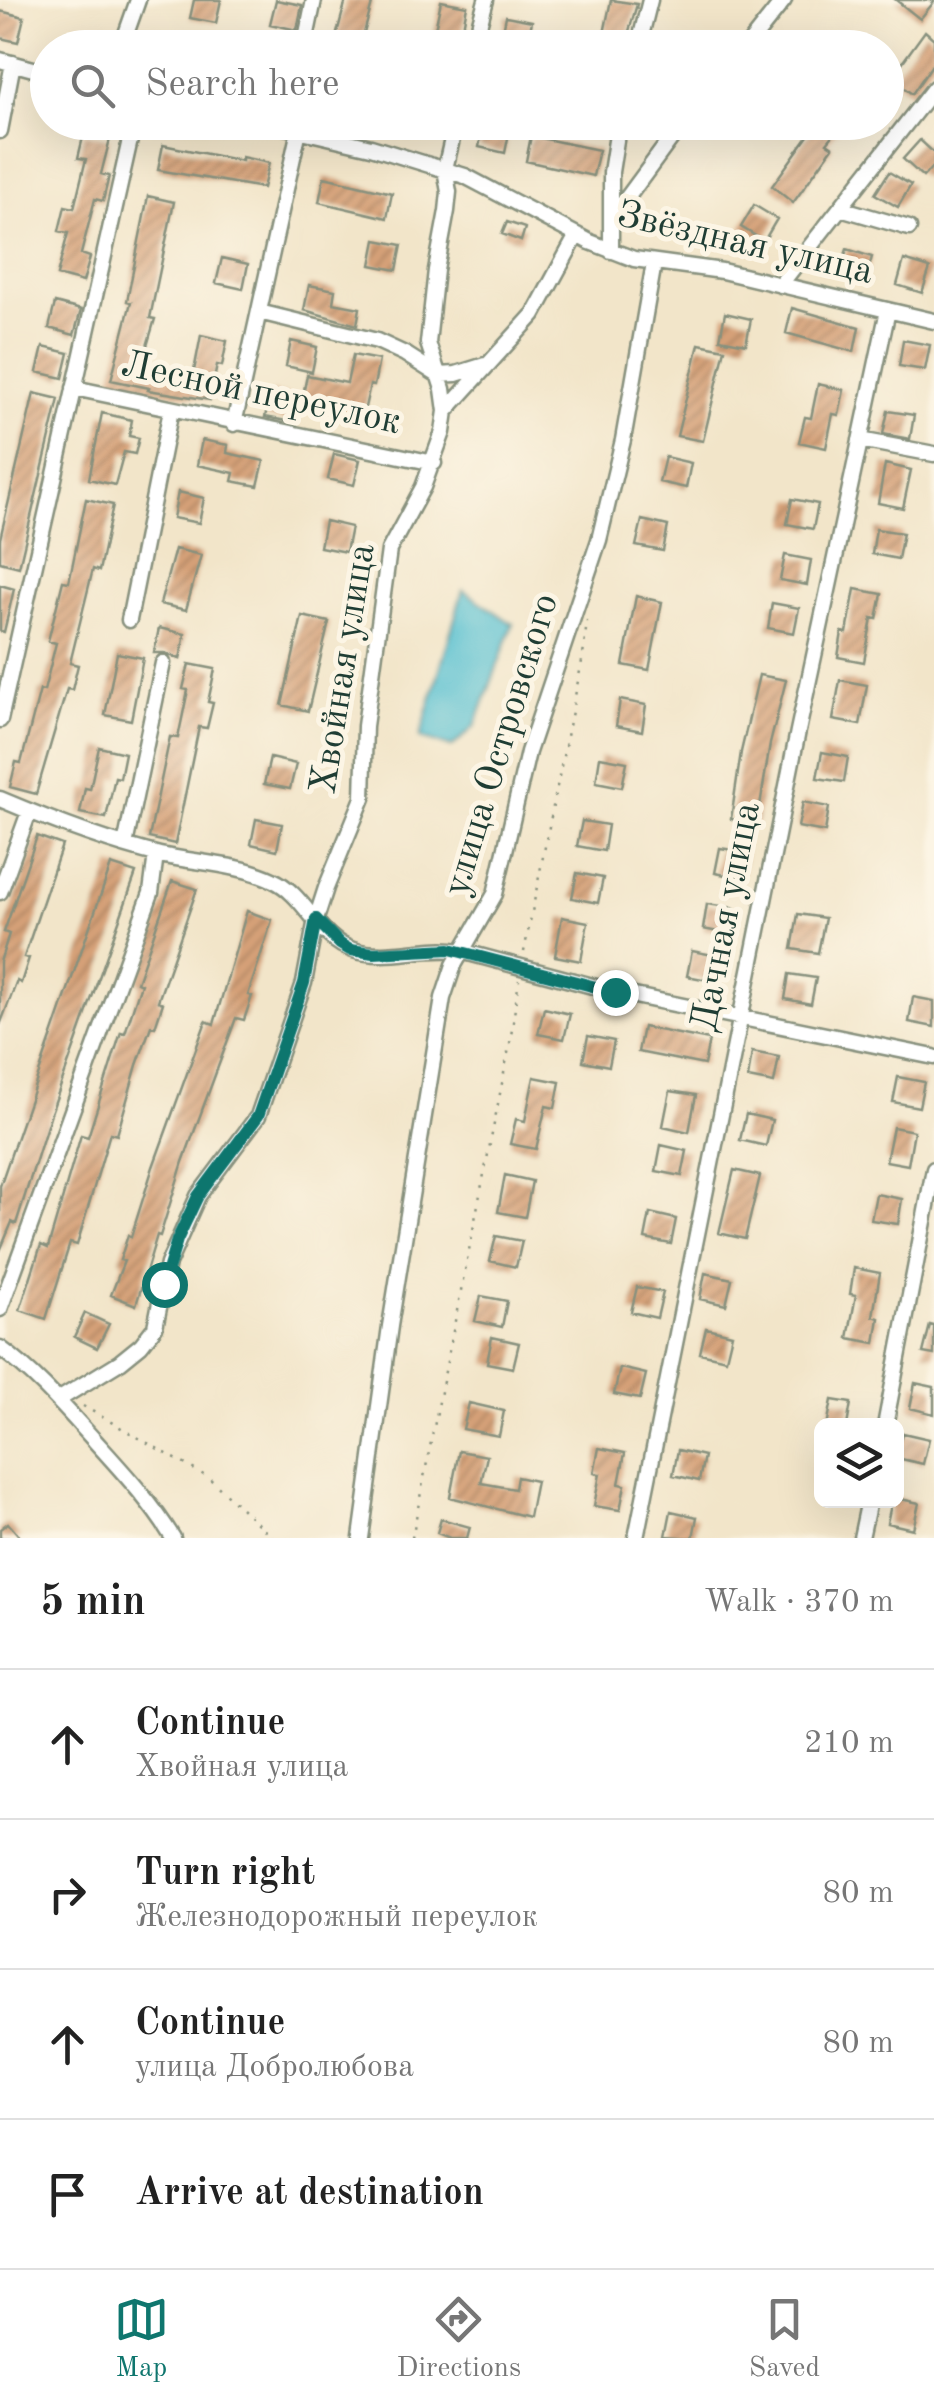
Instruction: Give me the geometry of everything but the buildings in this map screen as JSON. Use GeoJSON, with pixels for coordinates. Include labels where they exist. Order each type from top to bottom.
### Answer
{"type":"FeatureCollection","features":[{"type":"Feature","properties":{"kind":"street"},"geometry":{"type":"LineString","coordinates":[[127,30],[138,0]]}},
{"type":"Feature","properties":{"kind":"street"},"geometry":{"type":"LineString","coordinates":[[308,30],[314,0]]}},
{"type":"Feature","properties":{"kind":"street"},"geometry":{"type":"LineString","coordinates":[[478,30],[486,0]]}},
{"type":"Feature","properties":{"kind":"street"},"geometry":{"type":"LineString","coordinates":[[642,30],[650,0]]}},
{"type":"Feature","properties":{"kind":"street"},"geometry":{"type":"LineString","coordinates":[[760,30],[784,0]]}},
{"type":"Feature","properties":{"kind":"street"},"geometry":{"type":"LineString","coordinates":[[0,131],[7,61]]}},
{"type":"Feature","properties":{"kind":"street"},"geometry":{"type":"LineString","coordinates":[[904,126],[934,88]]}},
{"type":"Feature","properties":{"kind":"street"},"geometry":{"type":"LineString","coordinates":[[0,720],[130,140]]}},
{"type":"Feature","properties":{"kind":"street"},"geometry":{"type":"LineString","coordinates":[[234,424],[259,312],[289,140]]}},
{"type":"Feature","properties":{"kind":"street","name":"Звёздная улица"},"geometry":{"type":"LineString","coordinates":[[343,140],[444,169],[488,187],[611,251],[654,262],[696,266],[934,321]]}},
{"type":"Feature","properties":{"kind":"street","name":"Хвойная улица"},"geometry":{"type":"LineString","coordinates":[[62,1398],[120,1362],[155,1327],[168,1264],[198,1196],[258,1116],[304,983],[316,919],[362,798],[365,726],[389,550],[434,463],[446,411],[428,343],[436,270],[448,211],[444,169],[451,140]]}},
{"type":"Feature","properties":{"kind":"street"},"geometry":{"type":"LineString","coordinates":[[611,251],[611,172],[616,140]]}},
{"type":"Feature","properties":{"kind":"street"},"geometry":{"type":"LineString","coordinates":[[613,217],[670,140]]}},
{"type":"Feature","properties":{"kind":"street"},"geometry":{"type":"LineString","coordinates":[[780,285],[893,140]]}},
{"type":"Feature","properties":{"kind":"street"},"geometry":{"type":"LineString","coordinates":[[840,208],[909,228]]}},
{"type":"Feature","properties":{"kind":"street"},"geometry":{"type":"LineString","coordinates":[[446,411],[534,314],[576,234]]}},
{"type":"Feature","properties":{"kind":"street","name":"улица Островского"},"geometry":{"type":"LineString","coordinates":[[361,1538],[392,1310],[448,981],[495,894],[528,752],[600,540],[623,440],[654,262]]}},
{"type":"Feature","properties":{"kind":"street","name":"Дачная улица"},"geometry":{"type":"LineString","coordinates":[[636,1538],[888,310]]}},
{"type":"Feature","properties":{"kind":"street"},"geometry":{"type":"LineString","coordinates":[[259,312],[376,342],[406,354],[438,375],[485,365]]}},
{"type":"Feature","properties":{"kind":"street","name":"Лесной переулок"},"geometry":{"type":"LineString","coordinates":[[74,388],[434,463]]}},
{"type":"Feature","properties":{"kind":"street"},"geometry":{"type":"LineString","coordinates":[[129,620],[171,410]]}},
{"type":"Feature","properties":{"kind":"street"},"geometry":{"type":"LineString","coordinates":[[860,440],[934,454]]}},
{"type":"Feature","properties":{"kind":"street"},"geometry":{"type":"LineString","coordinates":[[125,845],[162,664]]}},
{"type":"Feature","properties":{"kind":"street"},"geometry":{"type":"LineString","coordinates":[[0,800],[156,854],[271,878],[298,898],[340,944],[361,952],[438,948],[461,951],[740,1018],[934,1057]]}},
{"type":"Feature","properties":{"kind":"street"},"geometry":{"type":"LineString","coordinates":[[0,892],[30,812]]}},
{"type":"Feature","properties":{"kind":"street"},"geometry":{"type":"LineString","coordinates":[[0,1310],[145,910],[156,854]]}},
{"type":"Feature","properties":{"kind":"street"},"geometry":{"type":"LineString","coordinates":[[887,1418],[934,1170]]}},
{"type":"Feature","properties":{"kind":"street"},"geometry":{"type":"LineString","coordinates":[[0,1348],[62,1398],[142,1493],[173,1538]]}},
{"type":"Feature","properties":{"kind":"street"},"geometry":{"type":"LineString","coordinates":[[861,1538],[867,1508]]}},
{"type":"Feature","properties":{"kind":"path"},"geometry":{"type":"LineString","coordinates":[[412,1538],[510,1044],[520,968],[583,656],[587,617]]}},
{"type":"Feature","properties":{"kind":"path"},"geometry":{"type":"LineString","coordinates":[[62,1398],[209,1478],[273,1538]]}},
{"type":"Feature","properties":{"kind":"water"},"geometry":{"type":"Polygon","coordinates":[[[463,590],[513,624],[475,726],[452,747],[420,738],[463,590]]]}},
{"type":"Feature","properties":{"kind":"route"},"geometry":{"type":"LineString","coordinates":[[164,1284],[177,1240],[198,1196],[258,1116],[304,983],[316,919],[350,950],[374,953],[450,949],[615,992]]}}]}
